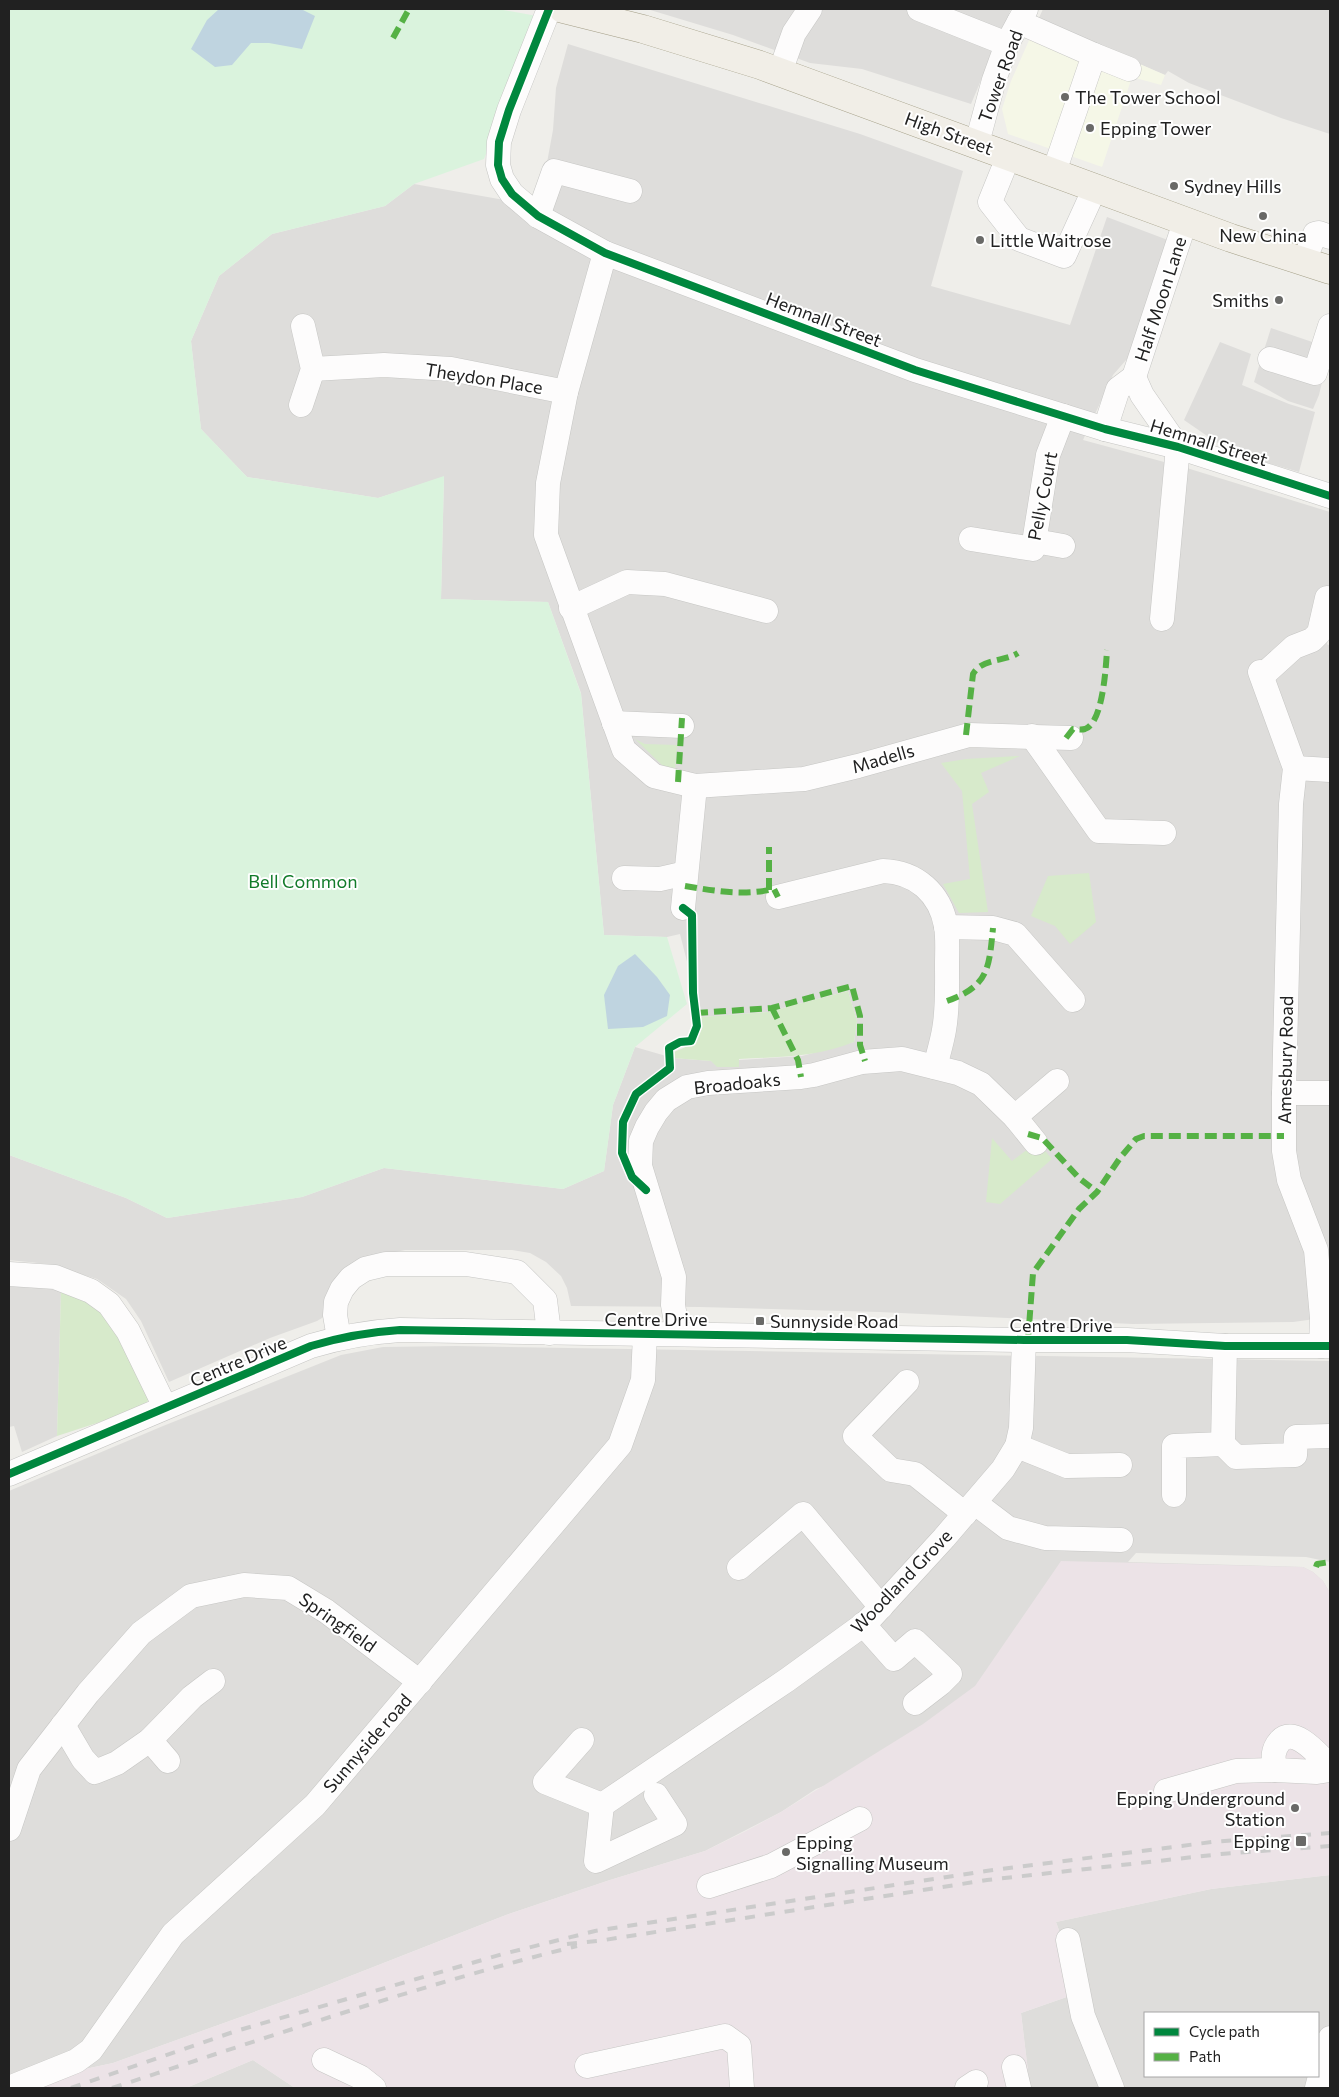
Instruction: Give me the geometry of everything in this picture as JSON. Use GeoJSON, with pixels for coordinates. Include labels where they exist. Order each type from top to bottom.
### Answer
{"type":"FeatureCollection","features":[{"type":"Feature","properties":{"kind":"main road","name":"High Street"},"geometry":{"type":"LineString","coordinates":[[563,9],[643,29],[780,72],[977,143],[1185,222],[1330,270]]}},
{"type":"Feature","properties":{"kind":"street","name":"Hemnall Street"},"geometry":{"type":"LineString","coordinates":[[549,9],[508,110],[499,142],[498,165],[502,179],[512,194],[538,216],[605,252],[915,370],[1105,429],[1178,447],[1330,496]]}},
{"type":"Feature","properties":{"kind":"street"},"geometry":{"type":"LineString","coordinates":[[780,72],[794,34],[810,9]]}},
{"type":"Feature","properties":{"kind":"street"},"geometry":{"type":"LineString","coordinates":[[919,9],[1008,44]]}},
{"type":"Feature","properties":{"kind":"street"},"geometry":{"type":"LineString","coordinates":[[1022,15],[1094,55],[1129,69]]}},
{"type":"Feature","properties":{"kind":"street","name":"Tower Road"},"geometry":{"type":"LineString","coordinates":[[977,143],[994,80],[1022,15]]}},
{"type":"Feature","properties":{"kind":"street"},"geometry":{"type":"LineString","coordinates":[[1054,172],[1094,55]]}},
{"type":"Feature","properties":{"kind":"street"},"geometry":{"type":"LineString","coordinates":[[1009,155],[990,202],[1019,239],[1064,256],[1095,188]]}},
{"type":"Feature","properties":{"kind":"street"},"geometry":{"type":"LineString","coordinates":[[538,216],[554,171],[630,191]]}},
{"type":"Feature","properties":{"kind":"street","name":"Half Moon Lane"},"geometry":{"type":"LineString","coordinates":[[1105,429],[1118,389],[1134,377],[1185,222]]}},
{"type":"Feature","properties":{"kind":"street"},"geometry":{"type":"LineString","coordinates":[[1304,261],[1315,234],[1319,233],[1330,237]]}},
{"type":"Feature","properties":{"kind":"street","name":"Theydon Place"},"geometry":{"type":"LineString","coordinates":[[571,608],[546,535],[548,483],[566,392],[605,252]]}},
{"type":"Feature","properties":{"kind":"street"},"geometry":{"type":"LineString","coordinates":[[301,405],[312,369],[304,326]]}},
{"type":"Feature","properties":{"kind":"street"},"geometry":{"type":"LineString","coordinates":[[1270,359],[1315,373],[1330,326]]}},
{"type":"Feature","properties":{"kind":"street","name":"Theydon Place"},"geometry":{"type":"LineString","coordinates":[[312,369],[384,365],[450,369],[566,392]]}},
{"type":"Feature","properties":{"kind":"street","name":"Half Moon Lane"},"geometry":{"type":"LineString","coordinates":[[1134,377],[1142,395],[1178,447]]}},
{"type":"Feature","properties":{"kind":"street","name":"Pelly Court"},"geometry":{"type":"LineString","coordinates":[[971,539],[1033,549],[1048,455],[1063,416]]}},
{"type":"Feature","properties":{"kind":"street"},"geometry":{"type":"LineString","coordinates":[[1162,619],[1178,447]]}},
{"type":"Feature","properties":{"kind":"street"},"geometry":{"type":"LineString","coordinates":[[1035,541],[1063,546]]}},
{"type":"Feature","properties":{"kind":"street"},"geometry":{"type":"LineString","coordinates":[[571,608],[627,582],[665,584],[766,610]]}},
{"type":"Feature","properties":{"kind":"street"},"geometry":{"type":"LineString","coordinates":[[1327,598],[1319,633],[1312,640],[1294,647],[1261,674],[1295,768],[1330,770]]}},
{"type":"Feature","properties":{"kind":"street","name":"Madells"},"geometry":{"type":"LineString","coordinates":[[571,608],[624,750],[654,776],[695,786],[804,779],[969,735],[1071,738]]}},
{"type":"Feature","properties":{"kind":"street"},"geometry":{"type":"LineString","coordinates":[[614,722],[682,726]]}},
{"type":"Feature","properties":{"kind":"street"},"geometry":{"type":"LineString","coordinates":[[1032,736],[1099,831],[1164,833]]}},
{"type":"Feature","properties":{"kind":"street","name":"Amesbury Road"},"geometry":{"type":"LineString","coordinates":[[1295,768],[1291,804],[1284,1151],[1289,1180],[1316,1250],[1326,1346]]}},
{"type":"Feature","properties":{"kind":"street"},"geometry":{"type":"LineString","coordinates":[[683,908],[695,786]]}},
{"type":"Feature","properties":{"kind":"street"},"geometry":{"type":"LineString","coordinates":[[778,897],[883,871],[894,871],[906,875],[921,883],[933,893],[941,908],[946,927],[947,1001],[945,1029],[935,1067]]}},
{"type":"Feature","properties":{"kind":"street"},"geometry":{"type":"LineString","coordinates":[[624,878],[660,879],[686,873]]}},
{"type":"Feature","properties":{"kind":"street"},"geometry":{"type":"LineString","coordinates":[[946,927],[993,928],[1015,934],[1073,1000]]}},
{"type":"Feature","properties":{"kind":"street","name":"Broadoaks"},"geometry":{"type":"LineString","coordinates":[[678,1334],[673,1305],[674,1278],[640,1166],[640,1153],[644,1134],[656,1112],[666,1100],[679,1091],[698,1084],[808,1076],[862,1062],[902,1059],[958,1073],[981,1084],[1015,1118],[1036,1143]]}},
{"type":"Feature","properties":{"kind":"street"},"geometry":{"type":"LineString","coordinates":[[1015,1118],[1057,1081]]}},
{"type":"Feature","properties":{"kind":"street"},"geometry":{"type":"LineString","coordinates":[[1284,1093],[1330,1093]]}},
{"type":"Feature","properties":{"kind":"street"},"geometry":{"type":"LineString","coordinates":[[339,1338],[334,1315],[336,1302],[342,1289],[351,1278],[364,1270],[386,1264],[466,1264],[517,1272],[545,1300],[549,1332]]}},
{"type":"Feature","properties":{"kind":"street"},"geometry":{"type":"LineString","coordinates":[[9,1274],[56,1277],[91,1291],[109,1304],[128,1331],[164,1407]]}},
{"type":"Feature","properties":{"kind":"street","name":"Centre Drive"},"geometry":{"type":"LineString","coordinates":[[9,1474],[311,1346],[339,1338],[373,1332],[400,1330],[1127,1340],[1225,1346],[1326,1346]]}},
{"type":"Feature","properties":{"kind":"street","name":"Sunnyside road"},"geometry":{"type":"LineString","coordinates":[[9,2088],[76,2061],[91,2050],[173,1934],[314,1805],[420,1682],[620,1444],[643,1380],[644,1334]]}},
{"type":"Feature","properties":{"kind":"street","name":"Woodland Grove"},"geometry":{"type":"LineString","coordinates":[[602,1805],[787,1680],[864,1624],[970,1509],[1004,1469],[1016,1446],[1021,1428],[1024,1340]]}},
{"type":"Feature","properties":{"kind":"street"},"geometry":{"type":"LineString","coordinates":[[1225,1346],[1224,1444],[1236,1457],[1295,1455],[1296,1437],[1330,1436]]}},
{"type":"Feature","properties":{"kind":"street"},"geometry":{"type":"LineString","coordinates":[[907,1382],[855,1436],[891,1470],[915,1474],[970,1509],[1008,1528],[1045,1538],[1121,1540]]}},
{"type":"Feature","properties":{"kind":"street"},"geometry":{"type":"LineString","coordinates":[[1174,1495],[1174,1446],[1224,1444]]}},
{"type":"Feature","properties":{"kind":"street"},"geometry":{"type":"LineString","coordinates":[[1016,1446],[1068,1466],[1120,1465]]}},
{"type":"Feature","properties":{"kind":"street"},"geometry":{"type":"LineString","coordinates":[[739,1568],[803,1514],[881,1607]]}},
{"type":"Feature","properties":{"kind":"street","name":"Springfield"},"geometry":{"type":"LineString","coordinates":[[9,1829],[15,1786],[28,1769],[141,1633],[191,1596],[244,1585],[288,1588],[326,1611],[420,1682]]}},
{"type":"Feature","properties":{"kind":"street"},"geometry":{"type":"LineString","coordinates":[[864,1624],[894,1659],[915,1641],[950,1674],[915,1703]]}},
{"type":"Feature","properties":{"kind":"street"},"geometry":{"type":"LineString","coordinates":[[63,1725],[83,1759],[94,1772],[117,1763],[150,1740],[192,1697],[213,1681]]}},
{"type":"Feature","properties":{"kind":"street"},"geometry":{"type":"LineString","coordinates":[[1166,1791],[1236,1771],[1317,1772],[1330,1768],[1299,1738],[1289,1736],[1282,1738],[1275,1747],[1273,1759],[1275,1770]]}},
{"type":"Feature","properties":{"kind":"street"},"geometry":{"type":"LineString","coordinates":[[150,1740],[168,1761]]}},
{"type":"Feature","properties":{"kind":"street"},"geometry":{"type":"LineString","coordinates":[[582,1740],[545,1782],[602,1805],[596,1861],[675,1824],[656,1795]]}},
{"type":"Feature","properties":{"kind":"street"},"geometry":{"type":"LineString","coordinates":[[709,1886],[771,1866],[860,1819]]}},
{"type":"Feature","properties":{"kind":"street"},"geometry":{"type":"LineString","coordinates":[[1068,1940],[1083,2016],[1112,2088]]}},
{"type":"Feature","properties":{"kind":"street"},"geometry":{"type":"LineString","coordinates":[[587,2066],[725,2036],[738,2046],[742,2088]]}},
{"type":"Feature","properties":{"kind":"street"},"geometry":{"type":"LineString","coordinates":[[1317,2088],[1330,2038]]}},
{"type":"Feature","properties":{"kind":"street"},"geometry":{"type":"LineString","coordinates":[[324,2060],[360,2077],[374,2088]]}},
{"type":"Feature","properties":{"kind":"shaded area"},"geometry":{"type":"Polygon","coordinates":[[[647,9],[1011,9],[971,104],[862,69],[810,63],[733,35],[647,9]]]}},
{"type":"Feature","properties":{"kind":"shaded area"},"geometry":{"type":"Polygon","coordinates":[[[1043,9],[1330,9],[1330,134],[1281,118],[1189,83],[1168,71],[1165,75],[1038,20],[1043,9]]]}},
{"type":"Feature","properties":{"kind":"shaded area","name":"The Tower School"},"geometry":{"type":"Polygon","coordinates":[[[1038,20],[1165,75],[1161,85],[1132,77],[1102,167],[1008,134],[1002,109],[1011,81],[1038,20]]]}},
{"type":"Feature","properties":{"kind":"shaded area"},"geometry":{"type":"Polygon","coordinates":[[[568,44],[860,134],[963,171],[931,286],[1070,325],[1107,217],[1173,242],[1140,344],[1113,375],[1083,440],[1190,469],[1330,512],[1330,627],[1327,644],[1330,646],[1330,1317],[1293,1322],[1133,1324],[879,1312],[700,1307],[571,1306],[567,1288],[561,1276],[546,1262],[530,1253],[512,1250],[405,1250],[381,1255],[322,1318],[317,1321],[270,1338],[169,1382],[141,1321],[126,1299],[97,1279],[48,1264],[9,1260],[9,1155],[126,1198],[167,1218],[302,1197],[384,1168],[563,1189],[604,1171],[613,1105],[635,1047],[673,1058],[711,1061],[739,1067],[739,1060],[802,1056],[854,1042],[857,1021],[848,991],[768,1012],[701,1017],[680,934],[667,937],[604,935],[581,693],[548,602],[441,599],[444,477],[378,498],[247,477],[201,429],[191,341],[219,276],[272,234],[385,206],[414,184],[539,206],[553,130],[556,88],[568,44]]]}},
{"type":"Feature","properties":{"kind":"shaded area"},"geometry":{"type":"Polygon","coordinates":[[[1271,328],[1330,348],[1319,395],[1313,409],[1288,401],[1254,382],[1271,328]]]}},
{"type":"Feature","properties":{"kind":"shaded area"},"geometry":{"type":"Polygon","coordinates":[[[1220,342],[1251,354],[1242,385],[1289,404],[1315,412],[1299,472],[1254,459],[1216,442],[1184,420],[1220,342]]]}},
{"type":"Feature","properties":{"kind":"shaded area"},"geometry":{"type":"Polygon","coordinates":[[[9,1284],[61,1290],[57,1436],[22,1452],[14,1426],[9,1427],[9,1284]]]}},
{"type":"Feature","properties":{"kind":"shaded area"},"geometry":{"type":"Polygon","coordinates":[[[456,1346],[1330,1361],[1330,1562],[1306,1557],[1136,1553],[1128,1562],[1303,1567],[1313,1572],[1323,1581],[1330,1593],[816,1789],[781,1812],[705,1851],[506,1915],[307,1993],[113,2063],[85,2069],[31,2088],[9,2088],[9,1491],[163,1426],[341,1355],[383,1347],[456,1346]]]}},
{"type":"Feature","properties":{"kind":"shaded area"},"geometry":{"type":"Polygon","coordinates":[[[1061,1561],[1303,1567],[1313,1572],[1323,1581],[1330,1593],[1330,1875],[1211,1889],[1056,1922],[1081,1992],[1021,2013],[1030,2088],[295,2088],[253,2060],[186,2088],[31,2088],[85,2069],[113,2063],[307,1993],[506,1915],[705,1851],[746,1831],[781,1812],[923,1724],[975,1686],[1061,1561]]]}},
{"type":"Feature","properties":{"kind":"shaded area"},"geometry":{"type":"Polygon","coordinates":[[[1330,1875],[1330,2088],[1030,2088],[1021,2013],[1081,1992],[1056,1922],[1211,1889],[1330,1875]]]}},
{"type":"Feature","properties":{"kind":"shaded area"},"geometry":{"type":"Polygon","coordinates":[[[253,2060],[295,2088],[186,2088],[253,2060]]]}},
{"type":"Feature","properties":{"kind":"green space","name":"Bell Common"},"geometry":{"type":"Polygon","coordinates":[[[9,9],[498,9],[537,16],[484,159],[414,184],[385,206],[272,234],[219,276],[191,341],[201,429],[247,477],[378,498],[444,476],[441,599],[548,602],[581,694],[604,935],[667,937],[687,1004],[635,1047],[613,1105],[604,1171],[563,1189],[384,1168],[302,1197],[167,1218],[126,1198],[9,1155],[9,9]]]}},
{"type":"Feature","properties":{"kind":"green space"},"geometry":{"type":"Polygon","coordinates":[[[635,739],[645,744],[677,745],[675,771],[664,767],[635,739]]]}},
{"type":"Feature","properties":{"kind":"green space"},"geometry":{"type":"Polygon","coordinates":[[[1020,756],[981,773],[989,792],[972,804],[988,912],[959,913],[943,884],[970,879],[962,791],[941,763],[966,759],[1020,756]]]}},
{"type":"Feature","properties":{"kind":"green space"},"geometry":{"type":"Polygon","coordinates":[[[1089,873],[1096,922],[1070,944],[1055,926],[1031,916],[1048,876],[1089,873]]]}},
{"type":"Feature","properties":{"kind":"green space"},"geometry":{"type":"Polygon","coordinates":[[[848,991],[857,1021],[854,1042],[826,1051],[783,1057],[739,1059],[739,1067],[717,1067],[711,1061],[673,1058],[674,1052],[688,1046],[699,1035],[701,1017],[768,1012],[848,991]]]}},
{"type":"Feature","properties":{"kind":"green space"},"geometry":{"type":"Polygon","coordinates":[[[992,1138],[1012,1161],[1028,1149],[1040,1145],[1052,1159],[1000,1204],[986,1202],[992,1138]]]}},
{"type":"Feature","properties":{"kind":"green space"},"geometry":{"type":"Polygon","coordinates":[[[61,1290],[109,1311],[150,1394],[147,1403],[140,1409],[57,1436],[61,1290]]]}},
{"type":"Feature","properties":{"kind":"water"},"geometry":{"type":"Polygon","coordinates":[[[219,9],[301,9],[315,16],[302,49],[269,43],[251,43],[232,65],[215,67],[191,49],[207,20],[219,9]]]}},
{"type":"Feature","properties":{"kind":"water"},"geometry":{"type":"Polygon","coordinates":[[[635,954],[657,977],[670,995],[667,1016],[643,1027],[608,1029],[604,995],[618,966],[635,954]]]}},
{"type":"Feature","properties":{"kind":"railway"},"geometry":{"type":"LineString","coordinates":[[71,2088],[236,2031],[503,1954],[595,1931],[986,1871],[1212,1842],[1330,1833]]}},
{"type":"Feature","properties":{"kind":"railway"},"geometry":{"type":"LineString","coordinates":[[567,1944],[598,1941],[987,1880],[1221,1854],[1330,1846]]}},
{"type":"Feature","properties":{"kind":"railway"},"geometry":{"type":"LineString","coordinates":[[112,2088],[401,1995],[577,1946]]}},
{"type":"Feature","properties":{"kind":"marked path"},"geometry":{"type":"LineString","coordinates":[[393,38],[409,9]]}},
{"type":"Feature","properties":{"kind":"marked path"},"geometry":{"type":"LineString","coordinates":[[1066,738],[1073,729],[1085,729],[1091,725],[1096,716],[1100,706],[1107,650]]}},
{"type":"Feature","properties":{"kind":"marked path"},"geometry":{"type":"LineString","coordinates":[[966,735],[973,674],[982,665],[1018,653]]}},
{"type":"Feature","properties":{"kind":"marked path"},"geometry":{"type":"LineString","coordinates":[[678,782],[682,718]]}},
{"type":"Feature","properties":{"kind":"marked path"},"geometry":{"type":"LineString","coordinates":[[769,847],[769,890]]}},
{"type":"Feature","properties":{"kind":"marked path"},"geometry":{"type":"LineString","coordinates":[[685,886],[741,892],[774,889],[778,897]]}},
{"type":"Feature","properties":{"kind":"marked path"},"geometry":{"type":"LineString","coordinates":[[947,1001],[961,995],[979,982],[988,965],[993,928]]}},
{"type":"Feature","properties":{"kind":"marked path"},"geometry":{"type":"LineString","coordinates":[[696,1013],[772,1008],[852,986],[860,1016],[860,1045],[865,1061]]}},
{"type":"Feature","properties":{"kind":"marked path"},"geometry":{"type":"LineString","coordinates":[[772,1008],[798,1060],[801,1077]]}},
{"type":"Feature","properties":{"kind":"marked path"},"geometry":{"type":"LineString","coordinates":[[1028,1134],[1042,1138],[1079,1178],[1097,1192]]}},
{"type":"Feature","properties":{"kind":"marked path"},"geometry":{"type":"LineString","coordinates":[[1028,1340],[1033,1273],[1079,1209],[1097,1192],[1120,1158],[1136,1139],[1144,1136],[1284,1136]]}},
{"type":"Feature","properties":{"kind":"marked path"},"geometry":{"type":"LineString","coordinates":[[1316,1567],[1317,1564],[1330,1562]]}},
{"type":"Feature","properties":{"kind":"cycle path"},"geometry":{"type":"LineString","coordinates":[[549,9],[509,110],[499,142],[498,165],[502,179],[512,194],[538,216],[605,253],[915,370],[1105,429],[1178,447],[1330,496]]}},
{"type":"Feature","properties":{"kind":"cycle path"},"geometry":{"type":"LineString","coordinates":[[646,1190],[632,1177],[622,1153],[623,1122],[636,1094],[670,1068],[669,1048],[680,1042],[691,1041],[697,1026],[693,993],[692,915],[683,908]]}},
{"type":"Feature","properties":{"kind":"cycle path"},"geometry":{"type":"LineString","coordinates":[[9,1474],[311,1346],[344,1338],[389,1331],[1127,1340],[1225,1346],[1330,1346]]}},
{"type":"Feature","properties":{"kind":"place","name":"The Tower School"},"geometry":{"type":"Point","coordinates":[1065,97]}},
{"type":"Feature","properties":{"kind":"place","name":"Epping Tower"},"geometry":{"type":"Point","coordinates":[1090,128]}},
{"type":"Feature","properties":{"kind":"place","name":"Sydney Hills"},"geometry":{"type":"Point","coordinates":[1174,186]}},
{"type":"Feature","properties":{"kind":"place","name":"New China"},"geometry":{"type":"Point","coordinates":[1263,216]}},
{"type":"Feature","properties":{"kind":"place","name":"Little Waitrose"},"geometry":{"type":"Point","coordinates":[980,240]}},
{"type":"Feature","properties":{"kind":"place","name":"Smiths"},"geometry":{"type":"Point","coordinates":[1279,300]}},
{"type":"Feature","properties":{"kind":"place","name":"Sunnyside Road"},"geometry":{"type":"Point","coordinates":[760,1321]}},
{"type":"Feature","properties":{"kind":"place","name":"Epping Underground Station"},"geometry":{"type":"Point","coordinates":[1295,1808]}},
{"type":"Feature","properties":{"kind":"place","name":"Epping"},"geometry":{"type":"Point","coordinates":[1301,1841]}},
{"type":"Feature","properties":{"kind":"place","name":"Epping Signalling Museum"},"geometry":{"type":"Point","coordinates":[786,1852]}}]}
